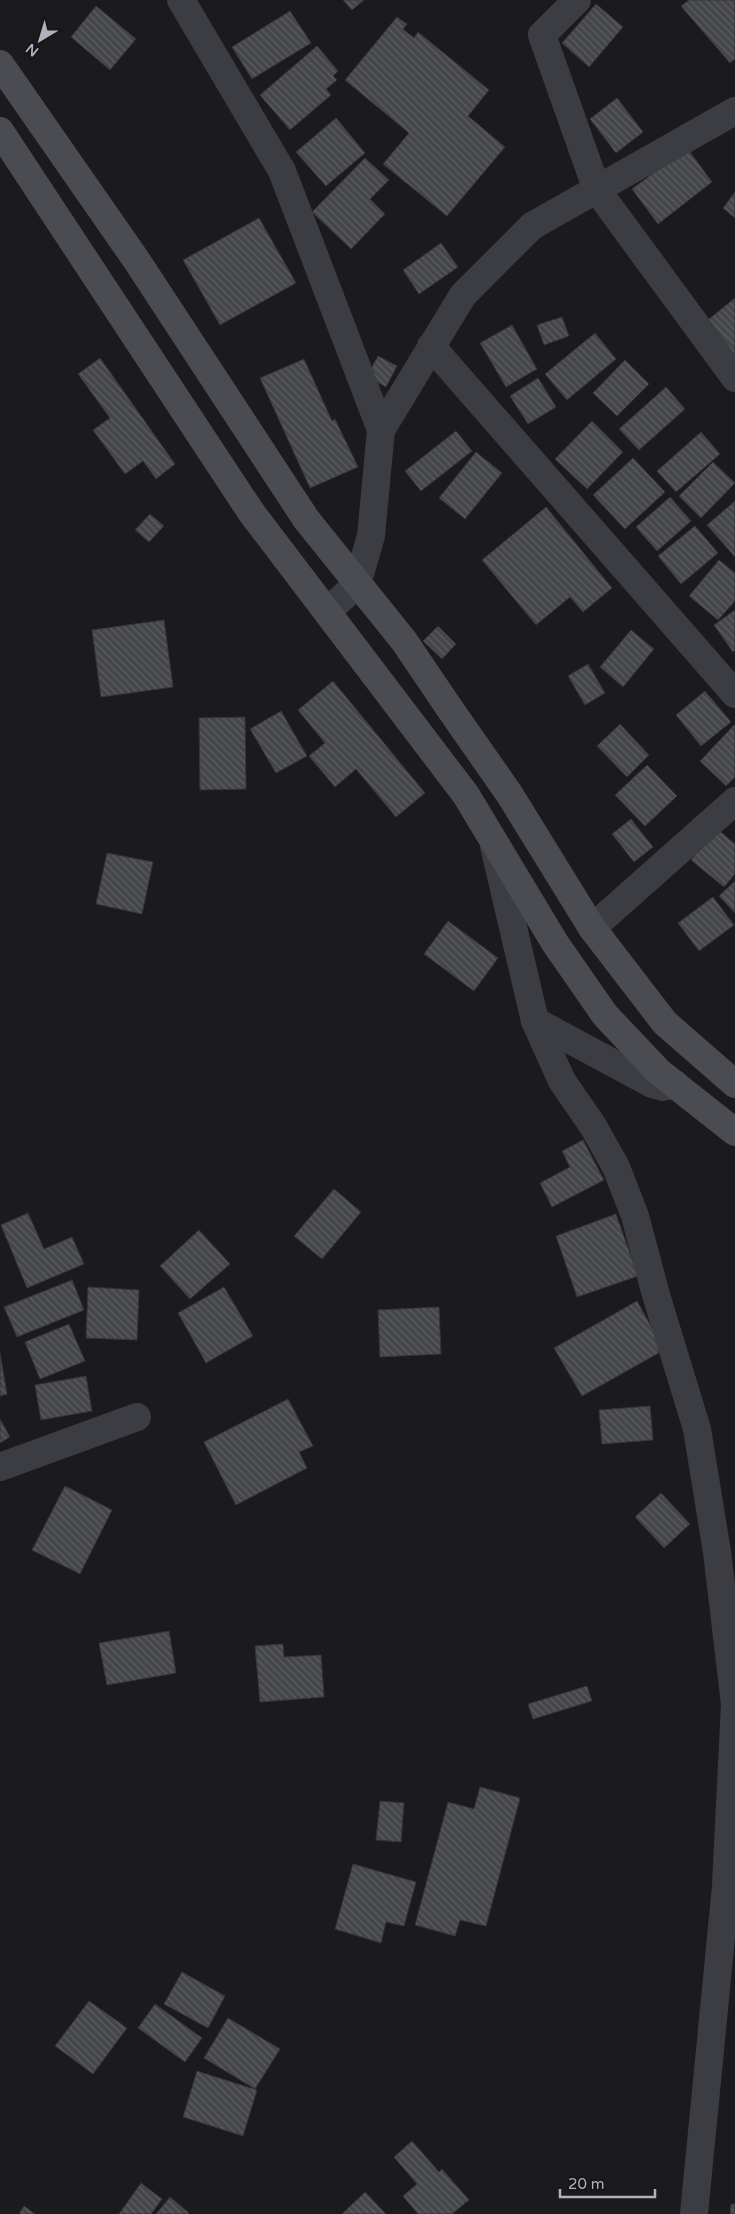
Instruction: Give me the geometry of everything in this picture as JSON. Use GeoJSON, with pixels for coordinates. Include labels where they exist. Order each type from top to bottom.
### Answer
{"type":"FeatureCollection","features":[{"type":"Feature","properties":{"kind":"main road"},"geometry":{"type":"LineString","coordinates":[[0,64],[137,261],[306,519],[404,641],[510,795],[592,928],[665,1023],[735,1084]]}},
{"type":"Feature","properties":{"kind":"main road"},"geometry":{"type":"LineString","coordinates":[[0,130],[251,512],[417,728],[466,795],[555,943],[605,1015],[659,1072],[735,1132]]}},
{"type":"Feature","properties":{"kind":"main road"},"geometry":{"type":"LineString","coordinates":[[417,728],[450,709]]}},
{"type":"Feature","properties":{"kind":"street"},"geometry":{"type":"LineString","coordinates":[[181,0],[282,171],[381,430]]}},
{"type":"Feature","properties":{"kind":"street"},"geometry":{"type":"LineString","coordinates":[[577,0],[542,35],[596,190],[735,378]]}},
{"type":"Feature","properties":{"kind":"street"},"geometry":{"type":"LineString","coordinates":[[328,611],[358,584],[371,536],[381,430],[463,295],[532,226],[735,111]]}},
{"type":"Feature","properties":{"kind":"street"},"geometry":{"type":"LineString","coordinates":[[431,346],[735,694]]}},
{"type":"Feature","properties":{"kind":"street"},"geometry":{"type":"LineString","coordinates":[[592,928],[735,801]]}},
{"type":"Feature","properties":{"kind":"street"},"geometry":{"type":"LineString","coordinates":[[492,840],[535,1020],[562,1081],[593,1126],[616,1167],[635,1216],[656,1295],[698,1429],[717,1552],[735,1704],[726,1886],[694,2214]]}},
{"type":"Feature","properties":{"kind":"street"},"geometry":{"type":"LineString","coordinates":[[535,1020],[652,1084],[663,1086],[675,1084]]}},
{"type":"Feature","properties":{"kind":"street"},"geometry":{"type":"LineString","coordinates":[[0,1467],[137,1417]]}},
{"type":"Feature","properties":{"kind":"building"},"geometry":{"type":"Polygon","coordinates":[[[343,0],[364,0],[352,10],[343,0]]]}},
{"type":"Feature","properties":{"kind":"building"},"geometry":{"type":"Polygon","coordinates":[[[689,0],[735,0],[735,59],[730,63],[681,6],[689,0]]]}},
{"type":"Feature","properties":{"kind":"building"},"geometry":{"type":"Polygon","coordinates":[[[596,4],[623,27],[589,67],[562,43],[596,4]]]}},
{"type":"Feature","properties":{"kind":"building"},"geometry":{"type":"Polygon","coordinates":[[[96,6],[136,39],[110,70],[71,37],[96,6]]]}},
{"type":"Feature","properties":{"kind":"building"},"geometry":{"type":"Polygon","coordinates":[[[290,11],[311,43],[252,79],[232,47],[290,11]]]}},
{"type":"Feature","properties":{"kind":"building"},"geometry":{"type":"Polygon","coordinates":[[[397,17],[407,24],[403,29],[414,38],[418,32],[489,90],[468,116],[505,147],[447,216],[383,164],[409,133],[345,80],[397,17]]]}},
{"type":"Feature","properties":{"kind":"building"},"geometry":{"type":"Polygon","coordinates":[[[317,46],[338,71],[333,76],[337,80],[326,89],[331,95],[290,130],[260,95],[317,46]]]}},
{"type":"Feature","properties":{"kind":"building"},"geometry":{"type":"Polygon","coordinates":[[[617,98],[643,132],[616,153],[590,119],[617,98]]]}},
{"type":"Feature","properties":{"kind":"building"},"geometry":{"type":"Polygon","coordinates":[[[336,118],[365,153],[326,186],[296,152],[336,118]]]}},
{"type":"Feature","properties":{"kind":"building"},"geometry":{"type":"Polygon","coordinates":[[[687,148],[712,182],[658,224],[632,189],[687,148]]]}},
{"type":"Feature","properties":{"kind":"building"},"geometry":{"type":"Polygon","coordinates":[[[365,158],[389,180],[370,199],[385,214],[351,249],[312,212],[365,158]]]}},
{"type":"Feature","properties":{"kind":"building"},"geometry":{"type":"Polygon","coordinates":[[[735,192],[735,218],[723,208],[735,192]]]}},
{"type":"Feature","properties":{"kind":"building"},"geometry":{"type":"Polygon","coordinates":[[[259,218],[296,283],[220,325],[183,260],[259,218]]]}},
{"type":"Feature","properties":{"kind":"building"},"geometry":{"type":"Polygon","coordinates":[[[441,243],[458,267],[419,294],[403,270],[441,243]]]}},
{"type":"Feature","properties":{"kind":"building"},"geometry":{"type":"Polygon","coordinates":[[[735,298],[735,370],[699,327],[735,298]]]}},
{"type":"Feature","properties":{"kind":"building"},"geometry":{"type":"Polygon","coordinates":[[[562,317],[569,336],[544,345],[537,325],[562,317]]]}},
{"type":"Feature","properties":{"kind":"building"},"geometry":{"type":"Polygon","coordinates":[[[512,325],[537,369],[506,387],[480,343],[512,325]]]}},
{"type":"Feature","properties":{"kind":"building"},"geometry":{"type":"Polygon","coordinates":[[[595,333],[616,359],[567,400],[545,374],[595,333]]]}},
{"type":"Feature","properties":{"kind":"building"},"geometry":{"type":"Polygon","coordinates":[[[378,356],[397,366],[386,387],[367,376],[378,356]]]}},
{"type":"Feature","properties":{"kind":"building"},"geometry":{"type":"Polygon","coordinates":[[[100,358],[175,464],[156,479],[143,461],[125,474],[93,430],[110,418],[78,374],[100,358]]]}},
{"type":"Feature","properties":{"kind":"building"},"geometry":{"type":"Polygon","coordinates":[[[304,359],[332,421],[335,419],[358,467],[310,488],[260,378],[304,359]]]}},
{"type":"Feature","properties":{"kind":"building"},"geometry":{"type":"Polygon","coordinates":[[[625,360],[649,384],[617,416],[593,393],[625,360]]]}},
{"type":"Feature","properties":{"kind":"building"},"geometry":{"type":"Polygon","coordinates":[[[538,378],[556,407],[528,424],[510,396],[538,378]]]}},
{"type":"Feature","properties":{"kind":"building"},"geometry":{"type":"Polygon","coordinates":[[[666,387],[685,409],[639,450],[619,429],[666,387]]]}},
{"type":"Feature","properties":{"kind":"building"},"geometry":{"type":"Polygon","coordinates":[[[592,421],[623,452],[587,489],[555,459],[592,421]]]}},
{"type":"Feature","properties":{"kind":"building"},"geometry":{"type":"Polygon","coordinates":[[[456,431],[472,451],[421,491],[405,471],[456,431]]]}},
{"type":"Feature","properties":{"kind":"building"},"geometry":{"type":"Polygon","coordinates":[[[701,432],[720,454],[676,492],[657,471],[701,432]]]}},
{"type":"Feature","properties":{"kind":"building"},"geometry":{"type":"Polygon","coordinates":[[[476,452],[502,473],[465,519],[439,498],[476,452]]]}},
{"type":"Feature","properties":{"kind":"building"},"geometry":{"type":"Polygon","coordinates":[[[633,458],[665,492],[625,529],[593,495],[633,458]]]}},
{"type":"Feature","properties":{"kind":"building"},"geometry":{"type":"Polygon","coordinates":[[[713,462],[735,483],[701,518],[679,496],[713,462]]]}},
{"type":"Feature","properties":{"kind":"building"},"geometry":{"type":"Polygon","coordinates":[[[670,497],[691,521],[657,551],[636,527],[670,497]]]}},
{"type":"Feature","properties":{"kind":"building"},"geometry":{"type":"Polygon","coordinates":[[[735,501],[735,557],[707,525],[735,501]]]}},
{"type":"Feature","properties":{"kind":"building"},"geometry":{"type":"Polygon","coordinates":[[[546,507],[612,588],[583,612],[570,597],[536,625],[482,560],[546,507]]]}},
{"type":"Feature","properties":{"kind":"building"},"geometry":{"type":"Polygon","coordinates":[[[150,514],[164,526],[149,542],[135,530],[150,514]]]}},
{"type":"Feature","properties":{"kind":"building"},"geometry":{"type":"Polygon","coordinates":[[[695,526],[718,553],[681,584],[658,556],[695,526]]]}},
{"type":"Feature","properties":{"kind":"building"},"geometry":{"type":"Polygon","coordinates":[[[719,560],[735,573],[735,601],[718,620],[689,596],[719,560]]]}},
{"type":"Feature","properties":{"kind":"building"},"geometry":{"type":"Polygon","coordinates":[[[735,610],[735,650],[733,652],[714,625],[735,610]]]}},
{"type":"Feature","properties":{"kind":"building"},"geometry":{"type":"Polygon","coordinates":[[[164,620],[173,687],[101,697],[92,630],[164,620]]]}},
{"type":"Feature","properties":{"kind":"building"},"geometry":{"type":"Polygon","coordinates":[[[438,626],[456,644],[442,659],[423,641],[438,626]]]}},
{"type":"Feature","properties":{"kind":"building"},"geometry":{"type":"Polygon","coordinates":[[[631,630],[654,649],[623,687],[600,667],[631,630]]]}},
{"type":"Feature","properties":{"kind":"building"},"geometry":{"type":"Polygon","coordinates":[[[588,664],[605,693],[585,705],[568,676],[588,664]]]}},
{"type":"Feature","properties":{"kind":"building"},"geometry":{"type":"Polygon","coordinates":[[[333,681],[425,793],[396,817],[356,769],[335,787],[309,756],[325,743],[298,710],[333,681]]]}},
{"type":"Feature","properties":{"kind":"building"},"geometry":{"type":"Polygon","coordinates":[[[705,691],[731,722],[701,746],[676,715],[705,691]]]}},
{"type":"Feature","properties":{"kind":"building"},"geometry":{"type":"Polygon","coordinates":[[[281,711],[307,756],[276,773],[250,729],[281,711]]]}},
{"type":"Feature","properties":{"kind":"building"},"geometry":{"type":"Polygon","coordinates":[[[245,717],[246,789],[200,790],[199,718],[245,717]]]}},
{"type":"Feature","properties":{"kind":"building"},"geometry":{"type":"Polygon","coordinates":[[[620,724],[649,755],[627,777],[597,746],[620,724]]]}},
{"type":"Feature","properties":{"kind":"building"},"geometry":{"type":"Polygon","coordinates":[[[735,724],[735,777],[726,786],[700,761],[735,724]]]}},
{"type":"Feature","properties":{"kind":"building"},"geometry":{"type":"Polygon","coordinates":[[[647,765],[677,796],[645,826],[615,795],[647,765]]]}},
{"type":"Feature","properties":{"kind":"building"},"geometry":{"type":"Polygon","coordinates":[[[631,819],[653,847],[634,862],[612,834],[631,819]]]}},
{"type":"Feature","properties":{"kind":"building"},"geometry":{"type":"Polygon","coordinates":[[[717,829],[735,844],[735,874],[724,887],[691,860],[717,829]]]}},
{"type":"Feature","properties":{"kind":"building"},"geometry":{"type":"Polygon","coordinates":[[[107,853],[153,862],[142,914],[96,904],[107,853]]]}},
{"type":"Feature","properties":{"kind":"building"},"geometry":{"type":"Polygon","coordinates":[[[735,881],[735,913],[719,896],[735,881]]]}},
{"type":"Feature","properties":{"kind":"building"},"geometry":{"type":"Polygon","coordinates":[[[713,897],[734,925],[699,951],[678,923],[713,897]]]}},
{"type":"Feature","properties":{"kind":"building"},"geometry":{"type":"Polygon","coordinates":[[[448,921],[498,958],[474,991],[424,954],[448,921]]]}},
{"type":"Feature","properties":{"kind":"building"},"geometry":{"type":"Polygon","coordinates":[[[583,1140],[604,1180],[552,1207],[540,1183],[570,1167],[562,1151],[583,1140]]]}},
{"type":"Feature","properties":{"kind":"building"},"geometry":{"type":"Polygon","coordinates":[[[334,1189],[361,1212],[322,1259],[294,1236],[334,1189]]]}},
{"type":"Feature","properties":{"kind":"building"},"geometry":{"type":"Polygon","coordinates":[[[28,1213],[44,1249],[72,1237],[84,1264],[27,1288],[1,1225],[28,1213]]]}},
{"type":"Feature","properties":{"kind":"building"},"geometry":{"type":"Polygon","coordinates":[[[616,1214],[638,1276],[577,1297],[556,1236],[616,1214]]]}},
{"type":"Feature","properties":{"kind":"building"},"geometry":{"type":"Polygon","coordinates":[[[199,1230],[230,1264],[190,1299],[160,1266],[199,1230]]]}},
{"type":"Feature","properties":{"kind":"building"},"geometry":{"type":"Polygon","coordinates":[[[72,1280],[84,1310],[17,1337],[4,1307],[72,1280]]]}},
{"type":"Feature","properties":{"kind":"building"},"geometry":{"type":"Polygon","coordinates":[[[88,1287],[139,1290],[137,1340],[86,1338],[88,1287]]]}},
{"type":"Feature","properties":{"kind":"building"},"geometry":{"type":"Polygon","coordinates":[[[224,1287],[253,1336],[206,1363],[178,1313],[224,1287]]]}},
{"type":"Feature","properties":{"kind":"building"},"geometry":{"type":"Polygon","coordinates":[[[637,1301],[664,1350],[582,1396],[554,1348],[637,1301]]]}},
{"type":"Feature","properties":{"kind":"building"},"geometry":{"type":"Polygon","coordinates":[[[439,1307],[441,1354],[380,1357],[378,1310],[439,1307]]]}},
{"type":"Feature","properties":{"kind":"building"},"geometry":{"type":"Polygon","coordinates":[[[69,1324],[85,1361],[40,1379],[25,1342],[69,1324]]]}},
{"type":"Feature","properties":{"kind":"building"},"geometry":{"type":"Polygon","coordinates":[[[0,1353],[7,1394],[0,1396],[0,1353]]]}},
{"type":"Feature","properties":{"kind":"building"},"geometry":{"type":"Polygon","coordinates":[[[86,1376],[92,1411],[41,1420],[35,1385],[86,1376]]]}},
{"type":"Feature","properties":{"kind":"building"},"geometry":{"type":"Polygon","coordinates":[[[288,1399],[313,1446],[299,1452],[307,1468],[236,1505],[204,1442],[288,1399]]]}},
{"type":"Feature","properties":{"kind":"building"},"geometry":{"type":"Polygon","coordinates":[[[650,1406],[653,1440],[602,1444],[599,1410],[650,1406]]]}},
{"type":"Feature","properties":{"kind":"building"},"geometry":{"type":"Polygon","coordinates":[[[0,1419],[10,1437],[0,1443],[0,1419]]]}},
{"type":"Feature","properties":{"kind":"building"},"geometry":{"type":"Polygon","coordinates":[[[65,1486],[112,1510],[80,1574],[32,1550],[65,1486]]]}},
{"type":"Feature","properties":{"kind":"building"},"geometry":{"type":"Polygon","coordinates":[[[661,1493],[690,1524],[664,1548],[635,1517],[661,1493]]]}},
{"type":"Feature","properties":{"kind":"building"},"geometry":{"type":"Polygon","coordinates":[[[169,1631],[176,1673],[107,1685],[99,1643],[169,1631]]]}},
{"type":"Feature","properties":{"kind":"building"},"geometry":{"type":"Polygon","coordinates":[[[283,1644],[284,1657],[321,1655],[324,1697],[260,1702],[255,1646],[283,1644]]]}},
{"type":"Feature","properties":{"kind":"building"},"geometry":{"type":"Polygon","coordinates":[[[587,1686],[592,1701],[533,1719],[528,1704],[587,1686]]]}},
{"type":"Feature","properties":{"kind":"building"},"geometry":{"type":"Polygon","coordinates":[[[480,1787],[520,1798],[486,1926],[460,1920],[455,1936],[415,1925],[448,1802],[474,1809],[480,1787]]]}},
{"type":"Feature","properties":{"kind":"building"},"geometry":{"type":"Polygon","coordinates":[[[380,1801],[404,1803],[401,1842],[376,1840],[380,1801]]]}},
{"type":"Feature","properties":{"kind":"building"},"geometry":{"type":"Polygon","coordinates":[[[353,1864],[416,1882],[404,1926],[386,1922],[381,1943],[335,1929],[353,1864]]]}},
{"type":"Feature","properties":{"kind":"building"},"geometry":{"type":"Polygon","coordinates":[[[182,1972],[225,1996],[208,2028],[164,2004],[182,1972]]]}},
{"type":"Feature","properties":{"kind":"building"},"geometry":{"type":"Polygon","coordinates":[[[89,2001],[127,2028],[93,2074],[55,2046],[89,2001]]]}},
{"type":"Feature","properties":{"kind":"building"},"geometry":{"type":"Polygon","coordinates":[[[155,2004],[202,2038],[185,2062],[138,2028],[155,2004]]]}},
{"type":"Feature","properties":{"kind":"building"},"geometry":{"type":"Polygon","coordinates":[[[228,2018],[280,2049],[255,2089],[204,2058],[228,2018]]]}},
{"type":"Feature","properties":{"kind":"building"},"geometry":{"type":"Polygon","coordinates":[[[197,2071],[257,2090],[243,2136],[183,2117],[197,2071]]]}},
{"type":"Feature","properties":{"kind":"building"},"geometry":{"type":"Polygon","coordinates":[[[412,2141],[439,2172],[442,2169],[469,2200],[452,2214],[418,2214],[403,2196],[417,2184],[394,2157],[412,2141]]]}},
{"type":"Feature","properties":{"kind":"building"},"geometry":{"type":"Polygon","coordinates":[[[141,2183],[162,2199],[151,2214],[119,2214],[141,2183]]]}},
{"type":"Feature","properties":{"kind":"building"},"geometry":{"type":"Polygon","coordinates":[[[365,2192],[386,2214],[342,2214],[365,2192]]]}},
{"type":"Feature","properties":{"kind":"building"},"geometry":{"type":"Polygon","coordinates":[[[170,2197],[189,2213],[156,2214],[170,2197]]]}},
{"type":"Feature","properties":{"kind":"building"},"geometry":{"type":"Polygon","coordinates":[[[731,2204],[735,2204],[735,2214],[730,2214],[731,2204]]]}},
{"type":"Feature","properties":{"kind":"building"},"geometry":{"type":"Polygon","coordinates":[[[24,2206],[35,2214],[19,2214],[24,2206]]]}}]}
